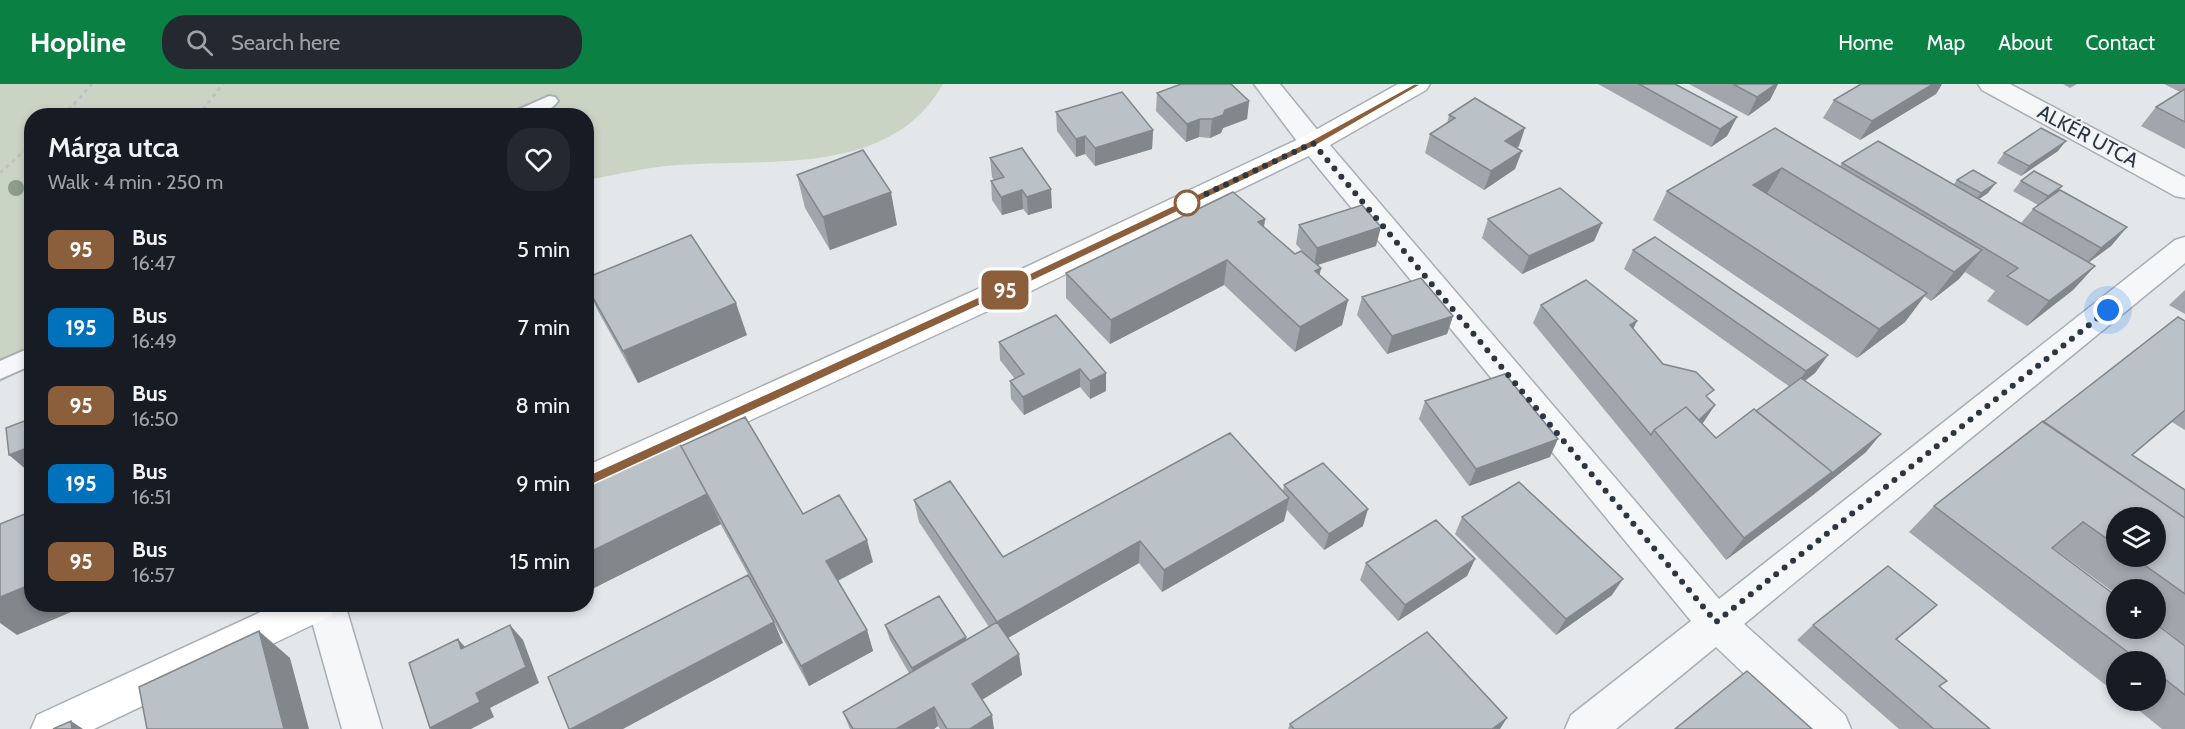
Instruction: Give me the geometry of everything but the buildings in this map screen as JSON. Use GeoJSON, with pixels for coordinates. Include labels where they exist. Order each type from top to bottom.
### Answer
{"type":"FeatureCollection","features":[{"type":"Feature","properties":{"kind":"street"},"geometry":{"type":"LineString","coordinates":[[1267,84],[1313,143],[1716,622],[1831,729]]}},
{"type":"Feature","properties":{"kind":"street"},"geometry":{"type":"LineString","coordinates":[[594,478],[1011,287],[1313,143],[1417,84]]}},
{"type":"Feature","properties":{"kind":"street","name":"ALKÉR UTCA"},"geometry":{"type":"LineString","coordinates":[[1991,84],[2185,189]]}},
{"type":"Feature","properties":{"kind":"street"},"geometry":{"type":"LineString","coordinates":[[1585,729],[2185,247]]}},
{"type":"Feature","properties":{"kind":"street"},"geometry":{"type":"LineString","coordinates":[[51,729],[302,612]]}},
{"type":"Feature","properties":{"kind":"street"},"geometry":{"type":"LineString","coordinates":[[317,612],[362,729]]}},
{"type":"Feature","properties":{"kind":"lane"},"geometry":{"type":"LineString","coordinates":[[535,108],[549,101]]}},
{"type":"Feature","properties":{"kind":"lane"},"geometry":{"type":"LineString","coordinates":[[0,371],[24,359]]}},
{"type":"Feature","properties":{"kind":"path"},"geometry":{"type":"LineString","coordinates":[[70,108],[92,84]]}},
{"type":"Feature","properties":{"kind":"path"},"geometry":{"type":"LineString","coordinates":[[204,108],[223,84]]}},
{"type":"Feature","properties":{"kind":"path"},"geometry":{"type":"LineString","coordinates":[[0,172],[24,151]]}},
{"type":"Feature","properties":{"kind":"green space"},"geometry":{"type":"Polygon","coordinates":[[[0,84],[943,84],[920,114],[892,135],[859,149],[824,157],[787,161],[666,166],[594,179],[594,108],[24,108],[24,370],[0,382],[0,84]]]}},
{"type":"Feature","properties":{"kind":"bus line","name":"95"},"geometry":{"type":"LineString","coordinates":[[594,478],[1022,282],[1313,143],[1417,84]]}},
{"type":"Feature","properties":{"kind":"route"},"geometry":{"type":"LineString","coordinates":[[1187,203],[1313,143],[1716,622],[2108,310]]}}]}
